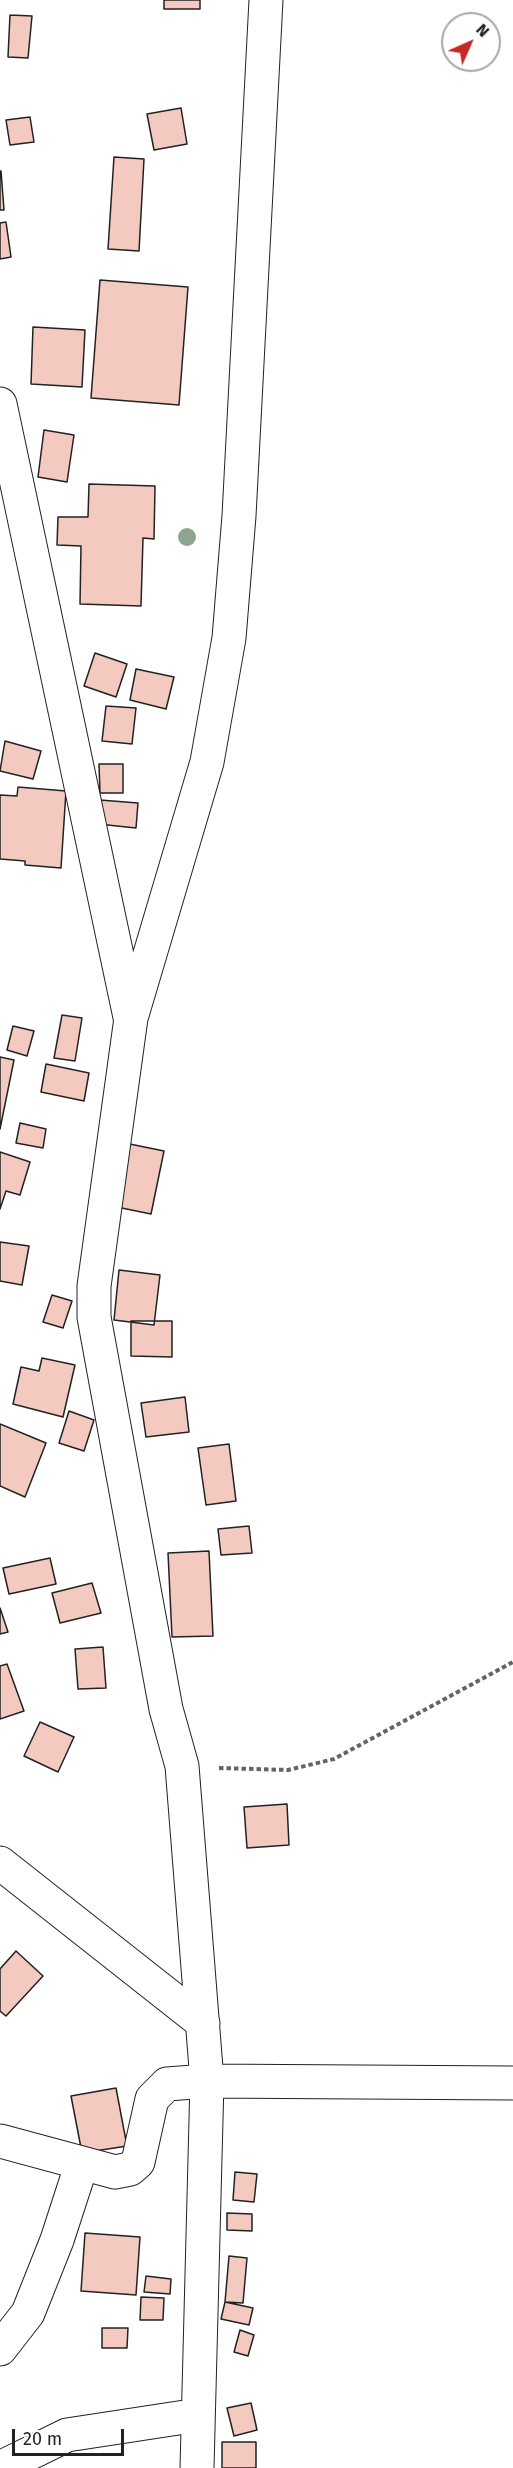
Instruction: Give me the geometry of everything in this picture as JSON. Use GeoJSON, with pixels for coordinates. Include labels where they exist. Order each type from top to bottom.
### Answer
{"type":"FeatureCollection","features":[{"type":"Feature","properties":{"kind":"street"},"geometry":{"type":"LineString","coordinates":[[197,2468],[207,2081],[182,1766],[166,1709],[94,1317],[94,1286],[131,1018],[207,762],[230,638],[239,516],[267,0]]}},
{"type":"Feature","properties":{"kind":"street"},"geometry":{"type":"LineString","coordinates":[[0,404],[131,1018]]}},
{"type":"Feature","properties":{"kind":"street"},"geometry":{"type":"LineString","coordinates":[[0,1863],[203,2023]]}},
{"type":"Feature","properties":{"kind":"street"},"geometry":{"type":"LineString","coordinates":[[0,2141],[115,2172],[130,2169],[138,2162],[152,2099],[167,2084],[207,2081],[513,2083]]}},
{"type":"Feature","properties":{"kind":"street"},"geometry":{"type":"LineString","coordinates":[[0,2349],[28,2313],[57,2240],[82,2163]]}},
{"type":"Feature","properties":{"kind":"street"},"geometry":{"type":"LineString","coordinates":[[0,2468],[67,2435],[198,2415]]}},
{"type":"Feature","properties":{"kind":"path"},"geometry":{"type":"LineString","coordinates":[[182,1766],[288,1770],[311,1767],[334,1759],[513,1662]]}},
{"type":"Feature","properties":{"kind":"building"},"geometry":{"type":"Polygon","coordinates":[[[164,0],[200,0],[200,9],[164,9],[164,0]]]}},
{"type":"Feature","properties":{"kind":"building"},"geometry":{"type":"Polygon","coordinates":[[[10,15],[32,16],[28,58],[8,57],[10,15]]]}},
{"type":"Feature","properties":{"kind":"building"},"geometry":{"type":"Polygon","coordinates":[[[181,108],[187,144],[154,150],[147,114],[181,108]]]}},
{"type":"Feature","properties":{"kind":"building"},"geometry":{"type":"Polygon","coordinates":[[[30,117],[34,142],[10,145],[6,120],[30,117]]]}},
{"type":"Feature","properties":{"kind":"building"},"geometry":{"type":"Polygon","coordinates":[[[114,157],[144,159],[139,251],[108,249],[114,157]]]}},
{"type":"Feature","properties":{"kind":"building"},"geometry":{"type":"Polygon","coordinates":[[[1,171],[4,210],[0,210],[1,171]]]}},
{"type":"Feature","properties":{"kind":"building"},"geometry":{"type":"Polygon","coordinates":[[[6,222],[11,257],[0,259],[0,223],[6,222]]]}},
{"type":"Feature","properties":{"kind":"building"},"geometry":{"type":"Polygon","coordinates":[[[100,280],[188,287],[179,405],[91,398],[100,280]]]}},
{"type":"Feature","properties":{"kind":"building"},"geometry":{"type":"Polygon","coordinates":[[[33,327],[85,330],[82,387],[31,384],[33,327]]]}},
{"type":"Feature","properties":{"kind":"building"},"geometry":{"type":"Polygon","coordinates":[[[44,430],[74,435],[67,482],[38,477],[44,430]]]}},
{"type":"Feature","properties":{"kind":"building"},"geometry":{"type":"Polygon","coordinates":[[[89,484],[155,486],[154,539],[143,538],[141,606],[80,604],[81,546],[57,545],[58,517],[88,517],[89,484]]]}},
{"type":"Feature","properties":{"kind":"building"},"geometry":{"type":"Polygon","coordinates":[[[95,653],[127,664],[116,697],[84,686],[95,653]]]}},
{"type":"Feature","properties":{"kind":"building"},"geometry":{"type":"Polygon","coordinates":[[[136,669],[174,677],[166,709],[130,700],[136,669]]]}},
{"type":"Feature","properties":{"kind":"building"},"geometry":{"type":"Polygon","coordinates":[[[106,706],[136,708],[132,744],[102,741],[106,706]]]}},
{"type":"Feature","properties":{"kind":"building"},"geometry":{"type":"Polygon","coordinates":[[[5,741],[41,751],[33,779],[0,771],[5,741]]]}},
{"type":"Feature","properties":{"kind":"building"},"geometry":{"type":"Polygon","coordinates":[[[99,764],[123,764],[123,793],[100,793],[99,764]]]}},
{"type":"Feature","properties":{"kind":"building"},"geometry":{"type":"Polygon","coordinates":[[[18,787],[66,791],[61,868],[25,865],[25,861],[0,859],[0,795],[17,796],[18,787]]]}},
{"type":"Feature","properties":{"kind":"building"},"geometry":{"type":"Polygon","coordinates":[[[100,800],[138,803],[136,828],[98,824],[100,800]]]}},
{"type":"Feature","properties":{"kind":"building"},"geometry":{"type":"Polygon","coordinates":[[[62,1015],[82,1018],[75,1061],[54,1058],[62,1015]]]}},
{"type":"Feature","properties":{"kind":"building"},"geometry":{"type":"Polygon","coordinates":[[[13,1026],[34,1031],[27,1056],[7,1050],[13,1026]]]}},
{"type":"Feature","properties":{"kind":"building"},"geometry":{"type":"Polygon","coordinates":[[[0,1057],[14,1060],[0,1129],[0,1057]]]}},
{"type":"Feature","properties":{"kind":"building"},"geometry":{"type":"Polygon","coordinates":[[[46,1064],[89,1073],[84,1101],[41,1092],[46,1064]]]}},
{"type":"Feature","properties":{"kind":"building"},"geometry":{"type":"Polygon","coordinates":[[[20,1123],[46,1129],[43,1148],[16,1143],[20,1123]]]}},
{"type":"Feature","properties":{"kind":"building"},"geometry":{"type":"Polygon","coordinates":[[[120,1142],[164,1151],[151,1214],[107,1205],[120,1142]]]}},
{"type":"Feature","properties":{"kind":"building"},"geometry":{"type":"Polygon","coordinates":[[[0,1152],[30,1162],[20,1195],[6,1191],[0,1209],[0,1152]]]}},
{"type":"Feature","properties":{"kind":"building"},"geometry":{"type":"Polygon","coordinates":[[[0,1242],[29,1246],[22,1285],[0,1281],[0,1242]]]}},
{"type":"Feature","properties":{"kind":"building"},"geometry":{"type":"Polygon","coordinates":[[[119,1270],[160,1275],[154,1325],[114,1320],[119,1270]]]}},
{"type":"Feature","properties":{"kind":"building"},"geometry":{"type":"Polygon","coordinates":[[[52,1295],[72,1301],[63,1328],[43,1322],[52,1295]]]}},
{"type":"Feature","properties":{"kind":"building"},"geometry":{"type":"Polygon","coordinates":[[[131,1321],[172,1321],[172,1357],[131,1356],[131,1321]]]}},
{"type":"Feature","properties":{"kind":"building"},"geometry":{"type":"Polygon","coordinates":[[[42,1358],[75,1365],[63,1417],[13,1404],[21,1367],[39,1371],[42,1358]]]}},
{"type":"Feature","properties":{"kind":"building"},"geometry":{"type":"Polygon","coordinates":[[[185,1397],[189,1432],[146,1437],[141,1403],[185,1397]]]}},
{"type":"Feature","properties":{"kind":"building"},"geometry":{"type":"Polygon","coordinates":[[[69,1411],[94,1420],[84,1451],[59,1443],[69,1411]]]}},
{"type":"Feature","properties":{"kind":"building"},"geometry":{"type":"Polygon","coordinates":[[[0,1424],[46,1443],[25,1497],[0,1486],[0,1424]]]}},
{"type":"Feature","properties":{"kind":"building"},"geometry":{"type":"Polygon","coordinates":[[[229,1444],[236,1501],[206,1505],[198,1448],[229,1444]]]}},
{"type":"Feature","properties":{"kind":"building"},"geometry":{"type":"Polygon","coordinates":[[[249,1526],[252,1553],[221,1555],[218,1529],[249,1526]]]}},
{"type":"Feature","properties":{"kind":"building"},"geometry":{"type":"Polygon","coordinates":[[[209,1551],[213,1636],[172,1637],[168,1553],[209,1551]]]}},
{"type":"Feature","properties":{"kind":"building"},"geometry":{"type":"Polygon","coordinates":[[[50,1558],[56,1584],[9,1594],[3,1568],[50,1558]]]}},
{"type":"Feature","properties":{"kind":"building"},"geometry":{"type":"Polygon","coordinates":[[[92,1583],[101,1613],[60,1623],[52,1593],[92,1583]]]}},
{"type":"Feature","properties":{"kind":"building"},"geometry":{"type":"Polygon","coordinates":[[[0,1608],[8,1632],[0,1634],[0,1608]]]}},
{"type":"Feature","properties":{"kind":"building"},"geometry":{"type":"Polygon","coordinates":[[[103,1647],[106,1688],[78,1689],[75,1649],[103,1647]]]}},
{"type":"Feature","properties":{"kind":"building"},"geometry":{"type":"Polygon","coordinates":[[[7,1664],[24,1711],[0,1719],[0,1666],[7,1664]]]}},
{"type":"Feature","properties":{"kind":"building"},"geometry":{"type":"Polygon","coordinates":[[[40,1722],[74,1737],[58,1772],[24,1756],[40,1722]]]}},
{"type":"Feature","properties":{"kind":"building"},"geometry":{"type":"Polygon","coordinates":[[[287,1804],[289,1845],[247,1848],[244,1807],[287,1804]]]}},
{"type":"Feature","properties":{"kind":"building"},"geometry":{"type":"Polygon","coordinates":[[[16,1951],[43,1976],[6,2016],[0,2011],[0,1969],[16,1951]]]}},
{"type":"Feature","properties":{"kind":"building"},"geometry":{"type":"Polygon","coordinates":[[[116,2088],[127,2146],[82,2153],[71,2096],[116,2088]]]}},
{"type":"Feature","properties":{"kind":"building"},"geometry":{"type":"Polygon","coordinates":[[[235,2172],[257,2174],[254,2202],[233,2200],[235,2172]]]}},
{"type":"Feature","properties":{"kind":"building"},"geometry":{"type":"Polygon","coordinates":[[[227,2213],[252,2214],[252,2231],[227,2230],[227,2213]]]}},
{"type":"Feature","properties":{"kind":"building"},"geometry":{"type":"Polygon","coordinates":[[[85,2233],[140,2237],[136,2295],[81,2291],[85,2233]]]}},
{"type":"Feature","properties":{"kind":"building"},"geometry":{"type":"Polygon","coordinates":[[[229,2256],[247,2258],[243,2303],[225,2302],[229,2256]]]}},
{"type":"Feature","properties":{"kind":"building"},"geometry":{"type":"Polygon","coordinates":[[[146,2276],[171,2279],[170,2294],[144,2292],[146,2276]]]}},
{"type":"Feature","properties":{"kind":"building"},"geometry":{"type":"Polygon","coordinates":[[[141,2297],[164,2298],[163,2320],[140,2320],[141,2297]]]}},
{"type":"Feature","properties":{"kind":"building"},"geometry":{"type":"Polygon","coordinates":[[[225,2302],[253,2308],[249,2325],[221,2319],[225,2302]]]}},
{"type":"Feature","properties":{"kind":"building"},"geometry":{"type":"Polygon","coordinates":[[[102,2328],[128,2328],[127,2348],[102,2348],[102,2328]]]}},
{"type":"Feature","properties":{"kind":"building"},"geometry":{"type":"Polygon","coordinates":[[[240,2330],[254,2335],[248,2356],[234,2352],[240,2330]]]}},
{"type":"Feature","properties":{"kind":"building"},"geometry":{"type":"Polygon","coordinates":[[[251,2403],[257,2430],[234,2436],[227,2408],[251,2403]]]}},
{"type":"Feature","properties":{"kind":"building"},"geometry":{"type":"Polygon","coordinates":[[[222,2442],[256,2442],[256,2468],[222,2468],[222,2442]]]}}]}
